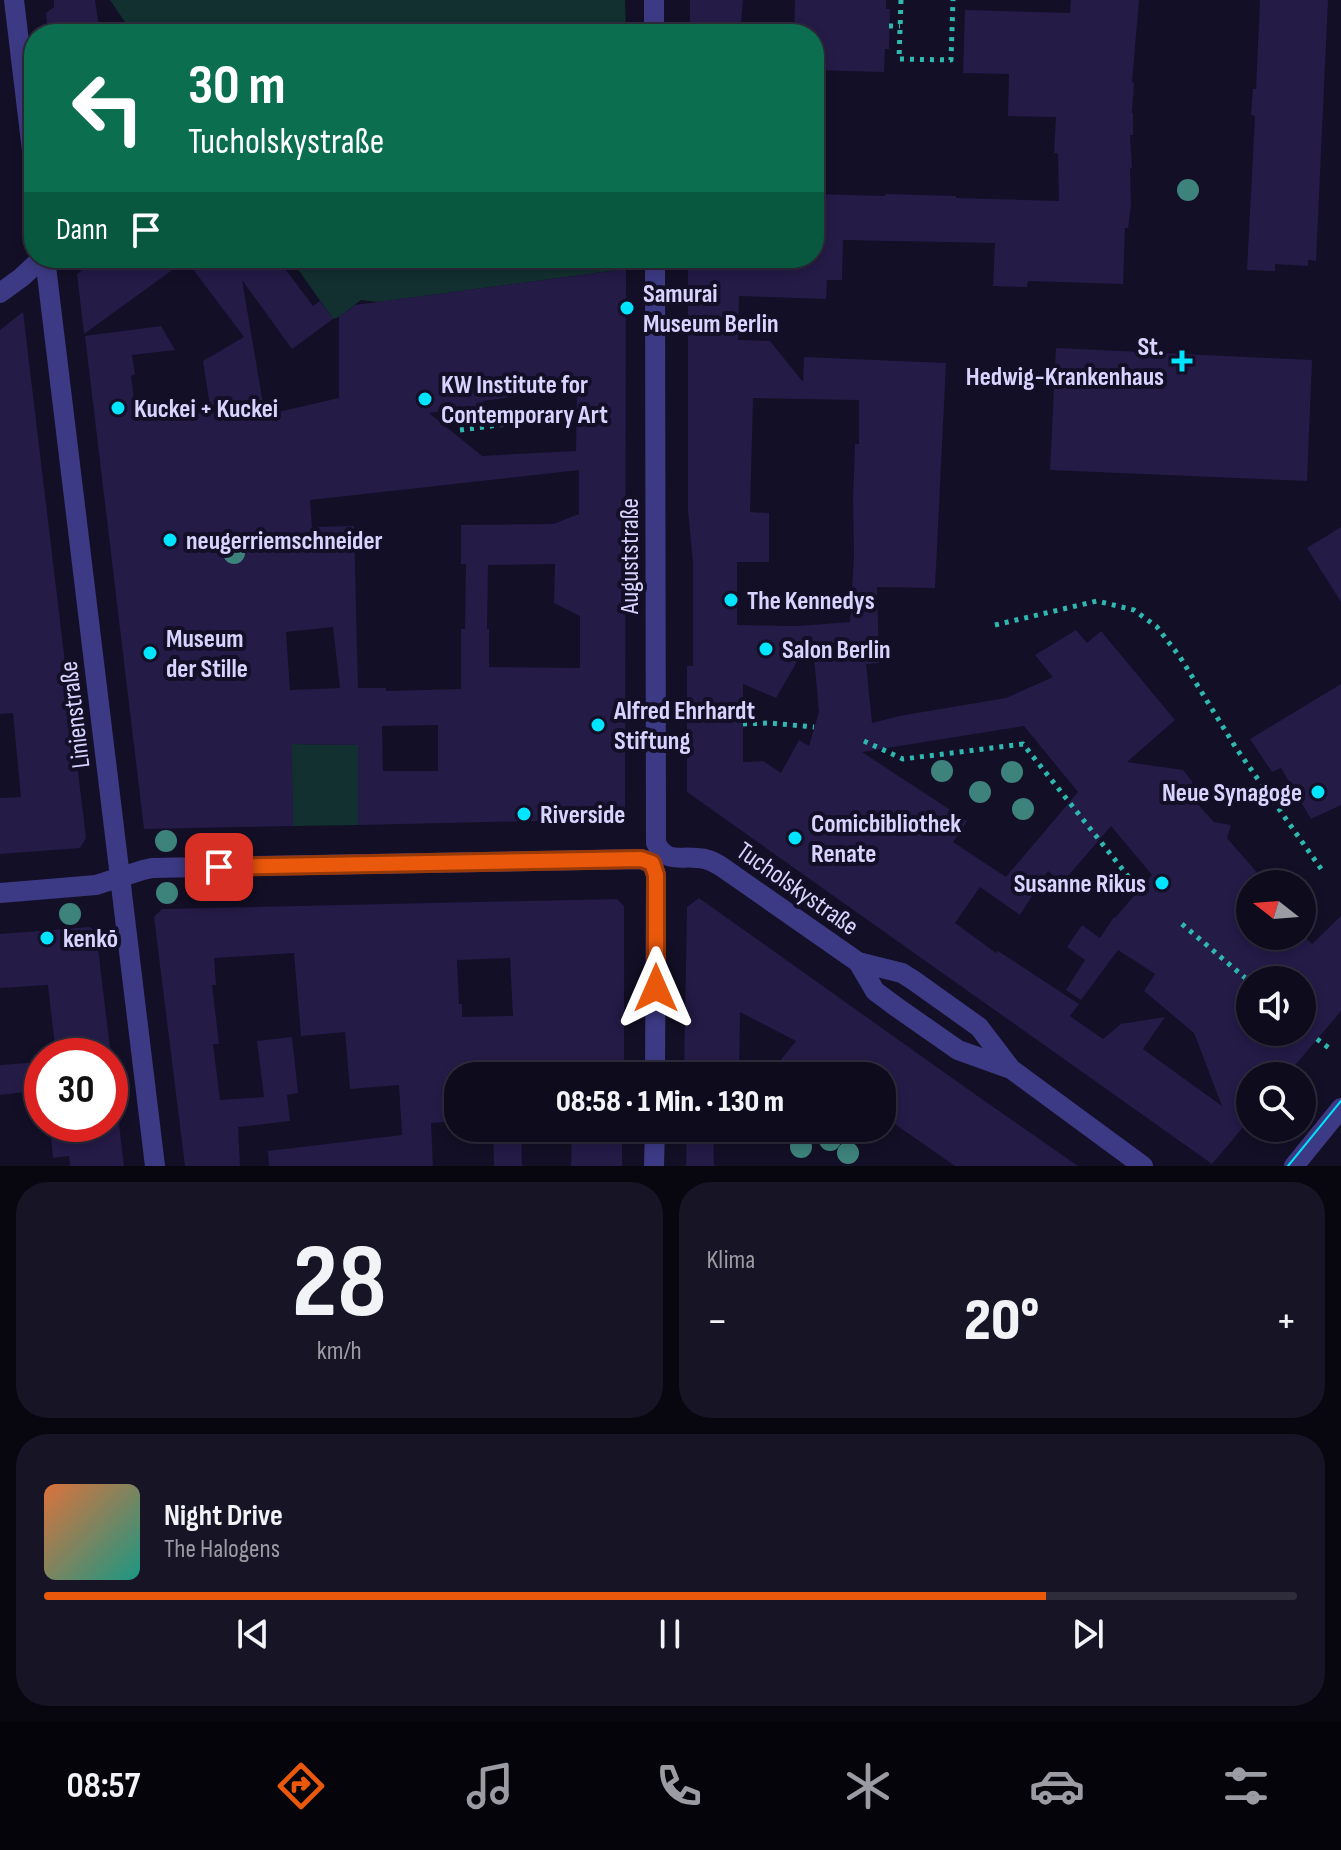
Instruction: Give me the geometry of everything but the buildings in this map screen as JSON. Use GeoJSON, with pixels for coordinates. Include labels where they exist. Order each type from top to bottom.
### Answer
{"type":"FeatureCollection","features":[{"type":"Feature","properties":{"kind":"street"},"geometry":{"type":"LineString","coordinates":[[14,0],[24,84]]}},
{"type":"Feature","properties":{"kind":"street"},"geometry":{"type":"LineString","coordinates":[[654,0],[654,24]]}},
{"type":"Feature","properties":{"kind":"street"},"geometry":{"type":"LineString","coordinates":[[0,293],[32,268]]}},
{"type":"Feature","properties":{"kind":"street","name":"Linienstraße"},"geometry":{"type":"LineString","coordinates":[[45,268],[155,1166]]}},
{"type":"Feature","properties":{"kind":"street","name":"Auguststraße"},"geometry":{"type":"LineString","coordinates":[[655,268],[655,1062]]}},
{"type":"Feature","properties":{"kind":"street","name":"Tucholskystraße"},"geometry":{"type":"LineString","coordinates":[[0,893],[96,885],[152,868],[656,858],[711,860],[858,962],[902,973],[913,980],[979,1027],[1011,1069],[1143,1166]]}},
{"type":"Feature","properties":{"kind":"street","name":"Tucholskystraße"},"geometry":{"type":"LineString","coordinates":[[858,962],[875,991],[958,1050],[1011,1069]]}},
{"type":"Feature","properties":{"kind":"street"},"geometry":{"type":"LineString","coordinates":[[1294,1166],[1341,1108]]}},
{"type":"Feature","properties":{"kind":"street"},"geometry":{"type":"LineString","coordinates":[[654,1166],[655,1142]]}},
{"type":"Feature","properties":{"kind":"path"},"geometry":{"type":"LineString","coordinates":[[901,0],[899,59],[951,60],[953,0]]}},
{"type":"Feature","properties":{"kind":"path"},"geometry":{"type":"LineString","coordinates":[[889,26],[900,26]]}},
{"type":"Feature","properties":{"kind":"path"},"geometry":{"type":"LineString","coordinates":[[460,430],[576,415]]}},
{"type":"Feature","properties":{"kind":"path"},"geometry":{"type":"LineString","coordinates":[[995,625],[1097,601],[1134,610],[1157,627],[1180,657],[1236,748],[1324,873]]}},
{"type":"Feature","properties":{"kind":"path"},"geometry":{"type":"LineString","coordinates":[[743,724],[814,727]]}},
{"type":"Feature","properties":{"kind":"path"},"geometry":{"type":"LineString","coordinates":[[864,741],[903,759],[1023,744],[1139,890]]}},
{"type":"Feature","properties":{"kind":"path"},"geometry":{"type":"LineString","coordinates":[[1182,924],[1236,970]]}},
{"type":"Feature","properties":{"kind":"path"},"geometry":{"type":"LineString","coordinates":[[1317,1039],[1333,1051]]}},
{"type":"Feature","properties":{"kind":"green space"},"geometry":{"type":"Polygon","coordinates":[[[110,0],[625,0],[626,24],[126,24],[110,0]]]}},
{"type":"Feature","properties":{"kind":"green space"},"geometry":{"type":"Polygon","coordinates":[[[297,268],[626,268],[379,302],[361,300],[333,319],[297,268]]]}},
{"type":"Feature","properties":{"kind":"green space"},"geometry":{"type":"Polygon","coordinates":[[[291,744],[358,745],[358,825],[293,826],[291,744]]]}},
{"type":"Feature","properties":{"kind":"tram line"},"geometry":{"type":"LineString","coordinates":[[1288,1166],[1341,1101]]}},
{"type":"Feature","properties":{"kind":"place","name":"Samurai Museum Berlin"},"geometry":{"type":"Point","coordinates":[627,308]}},
{"type":"Feature","properties":{"kind":"place","name":"St. Hedwig-Krankenhaus"},"geometry":{"type":"Point","coordinates":[1182,361]}},
{"type":"Feature","properties":{"kind":"place","name":"KW Institute for Contemporary Art"},"geometry":{"type":"Point","coordinates":[425,399]}},
{"type":"Feature","properties":{"kind":"place","name":"Kuckei + Kuckei"},"geometry":{"type":"Point","coordinates":[118,408]}},
{"type":"Feature","properties":{"kind":"place","name":"neugerriemschneider"},"geometry":{"type":"Point","coordinates":[170,540]}},
{"type":"Feature","properties":{"kind":"place","name":"The Kennedys"},"geometry":{"type":"Point","coordinates":[731,600]}},
{"type":"Feature","properties":{"kind":"place","name":"Salon Berlin"},"geometry":{"type":"Point","coordinates":[766,649]}},
{"type":"Feature","properties":{"kind":"place","name":"Museum der Stille"},"geometry":{"type":"Point","coordinates":[150,653]}},
{"type":"Feature","properties":{"kind":"place","name":"Alfred Ehrhardt Stiftung"},"geometry":{"type":"Point","coordinates":[598,725]}},
{"type":"Feature","properties":{"kind":"place","name":"Neue Synagoge"},"geometry":{"type":"Point","coordinates":[1318,792]}},
{"type":"Feature","properties":{"kind":"place","name":"Riverside"},"geometry":{"type":"Point","coordinates":[524,814]}},
{"type":"Feature","properties":{"kind":"place","name":"Comicbibliothek Renate"},"geometry":{"type":"Point","coordinates":[795,838]}},
{"type":"Feature","properties":{"kind":"place","name":"Susanne Rikus"},"geometry":{"type":"Point","coordinates":[1162,883]}},
{"type":"Feature","properties":{"kind":"place","name":"kenkō"},"geometry":{"type":"Point","coordinates":[47,938]}},
{"type":"Feature","properties":{"kind":"route"},"geometry":{"type":"LineString","coordinates":[[219,867],[641,859],[652,863],[656,875],[656,988]]}}]}
